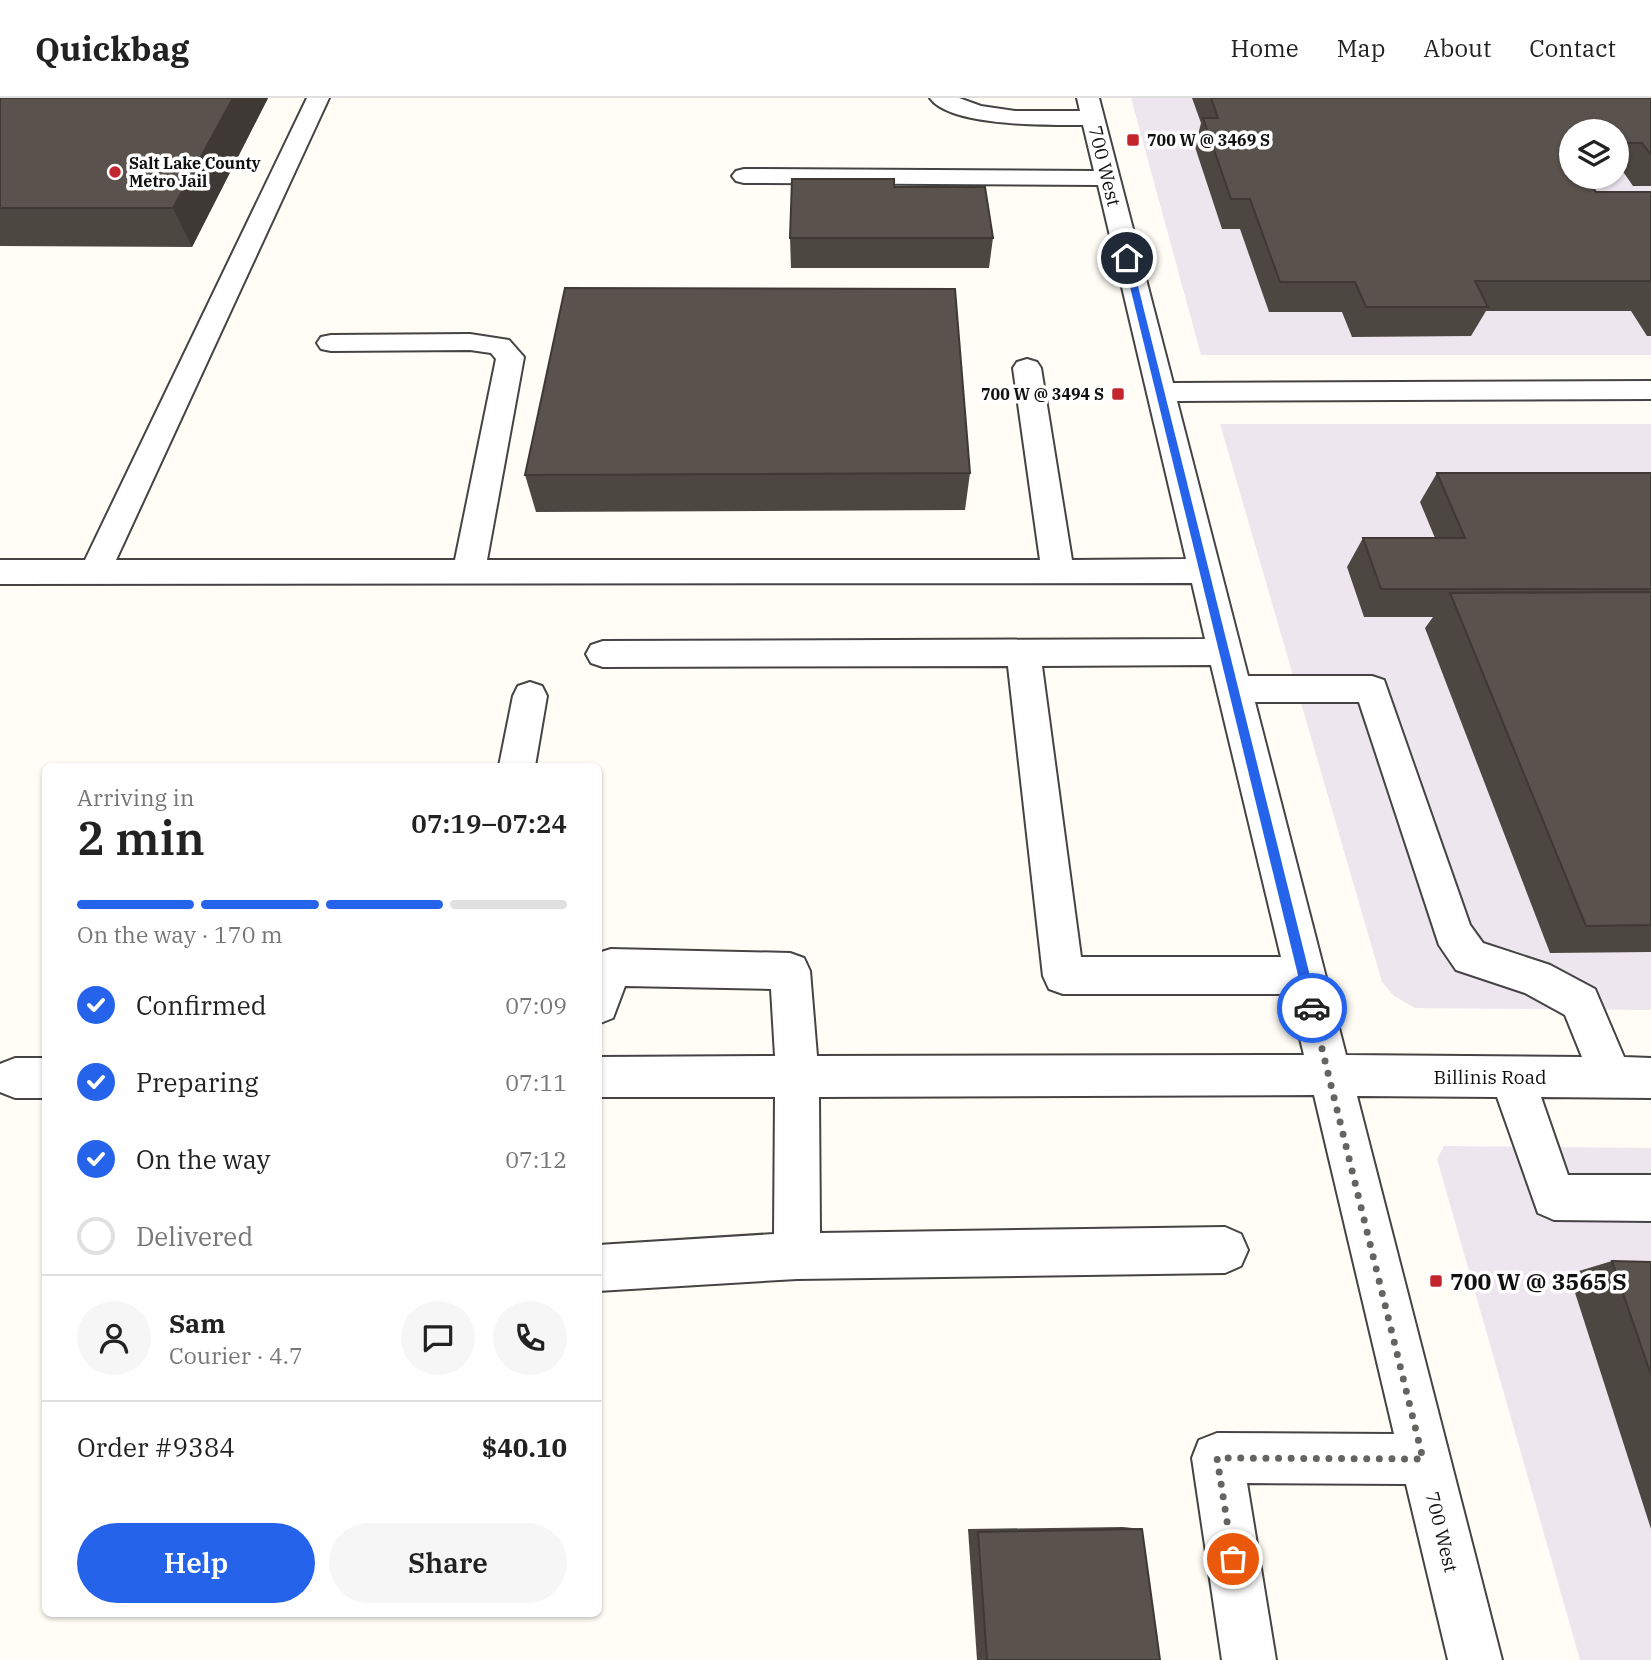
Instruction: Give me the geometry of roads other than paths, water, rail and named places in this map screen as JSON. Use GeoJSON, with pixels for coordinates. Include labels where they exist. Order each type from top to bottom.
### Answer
{"type":"FeatureCollection","features":[{"type":"Feature","properties":{"kind":"street"},"geometry":{"type":"LineString","coordinates":[[95,572],[318,98]]}},
{"type":"Feature","properties":{"kind":"street"},"geometry":{"type":"LineString","coordinates":[[942,98],[964,110],[995,116],[1091,108]]}},
{"type":"Feature","properties":{"kind":"street","name":"700 West"},"geometry":{"type":"LineString","coordinates":[[1091,108],[1228,671],[1475,1660]]}},
{"type":"Feature","properties":{"kind":"street"},"geometry":{"type":"LineString","coordinates":[[744,176],[1107,178]]}},
{"type":"Feature","properties":{"kind":"street"},"geometry":{"type":"LineString","coordinates":[[331,344],[470,342],[499,346],[510,357],[469,572]]}},
{"type":"Feature","properties":{"kind":"street"},"geometry":{"type":"LineString","coordinates":[[1027,368],[1058,571]]}},
{"type":"Feature","properties":{"kind":"street"},"geometry":{"type":"LineString","coordinates":[[1159,392],[1651,390]]}},
{"type":"Feature","properties":{"kind":"street"},"geometry":{"type":"LineString","coordinates":[[0,572],[1204,571]]}},
{"type":"Feature","properties":{"kind":"street"},"geometry":{"type":"LineString","coordinates":[[1023,653],[1063,976],[1304,975]]}},
{"type":"Feature","properties":{"kind":"street"},"geometry":{"type":"LineString","coordinates":[[603,654],[1023,653],[1228,671],[1373,689],[1453,933],[1470,957],[1536,978],[1580,1002],[1632,1078]]}},
{"type":"Feature","properties":{"kind":"street"},"geometry":{"type":"LineString","coordinates":[[518,763],[530,696]]}},
{"type":"Feature","properties":{"kind":"street"},"geometry":{"type":"LineString","coordinates":[[602,993],[611,967],[790,971],[797,1076],[797,1256]]}},
{"type":"Feature","properties":{"kind":"street","name":"Billinis Road"},"geometry":{"type":"LineString","coordinates":[[602,1077],[1329,1075],[1632,1078]]}},
{"type":"Feature","properties":{"kind":"street"},"geometry":{"type":"LineString","coordinates":[[1512,1077],[1554,1197],[1651,1198]]}},
{"type":"Feature","properties":{"kind":"street"},"geometry":{"type":"LineString","coordinates":[[602,1268],[797,1256],[1225,1250]]}},
{"type":"Feature","properties":{"kind":"street"},"geometry":{"type":"LineString","coordinates":[[1249,1660],[1217,1458],[1423,1459]]}},
{"type":"Feature","properties":{"kind":"place","name":"700 W @ 3469 S"},"geometry":{"type":"Point","coordinates":[1133,140]}},
{"type":"Feature","properties":{"kind":"place","name":"Salt Lake County Metro Jail"},"geometry":{"type":"Point","coordinates":[115,172]}},
{"type":"Feature","properties":{"kind":"place","name":"700 W @ 3494 S"},"geometry":{"type":"Point","coordinates":[1118,394]}},
{"type":"Feature","properties":{"kind":"place","name":"700 W @ 3565 S"},"geometry":{"type":"Point","coordinates":[1436,1281]}}]}
